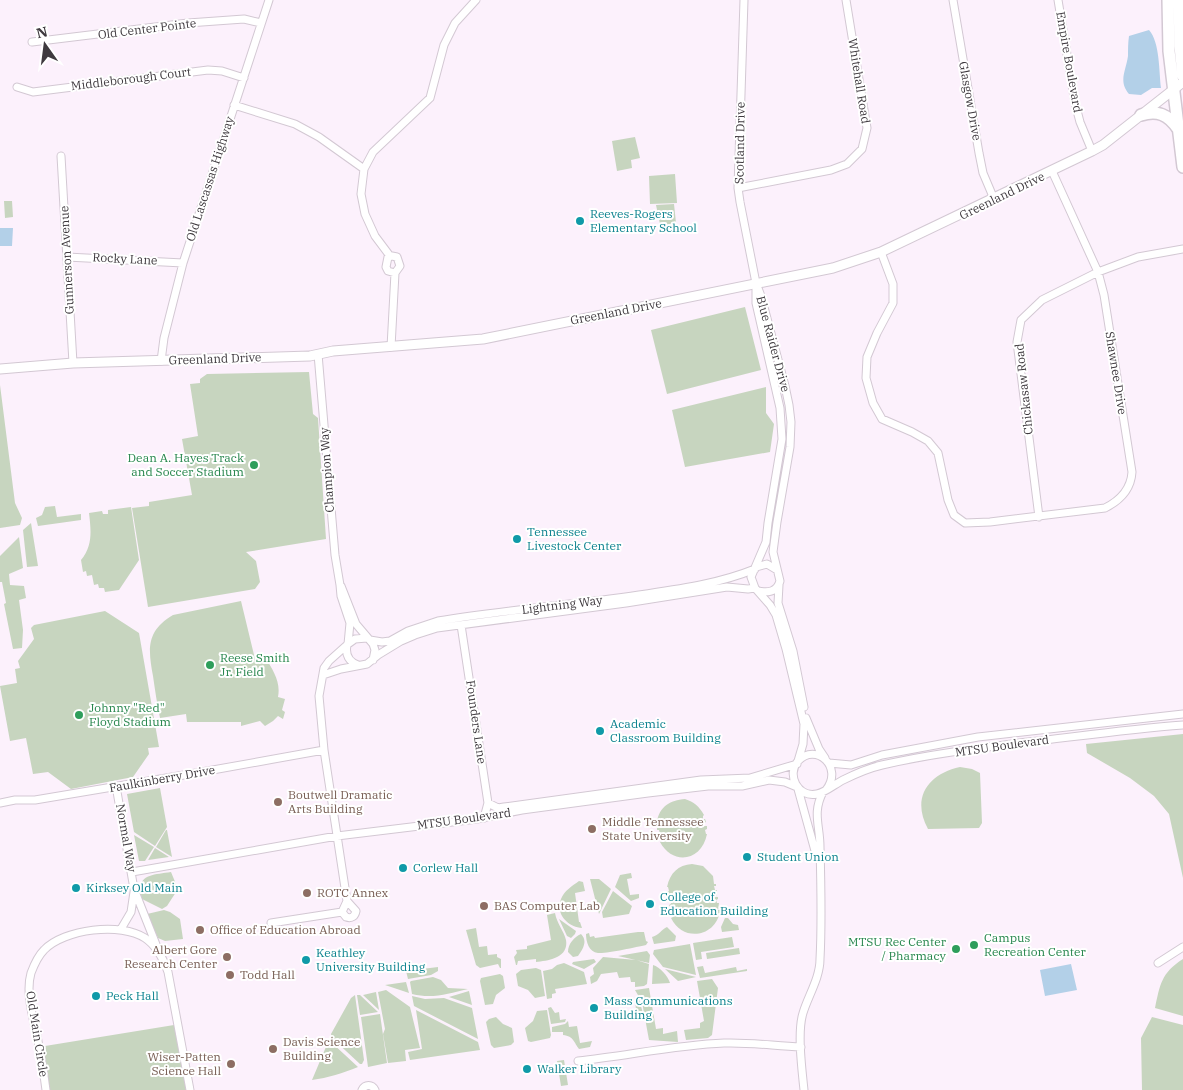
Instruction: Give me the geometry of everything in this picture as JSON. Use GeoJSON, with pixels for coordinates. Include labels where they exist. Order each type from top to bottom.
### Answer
{"type":"FeatureCollection","features":[{"type":"Feature","properties":{"kind":"main road"},"geometry":{"type":"LineString","coordinates":[[1168,0],[1169,51],[1178,86],[1179,130],[1183,167]]}},
{"type":"Feature","properties":{"kind":"main road"},"geometry":{"type":"LineString","coordinates":[[1179,0],[1183,76]]}},
{"type":"Feature","properties":{"kind":"main road"},"geometry":{"type":"LineString","coordinates":[[1141,115],[1152,112],[1161,114],[1172,121],[1179,130]]}},
{"type":"Feature","properties":{"kind":"street","name":"Old Lascassas Highway"},"geometry":{"type":"LineString","coordinates":[[162,361],[164,338],[183,263],[269,0]]}},
{"type":"Feature","properties":{"kind":"street"},"geometry":{"type":"LineString","coordinates":[[390,347],[395,273],[400,266],[396,257],[390,256],[375,236],[365,214],[361,194],[364,168],[373,152],[430,98],[444,45],[455,23],[476,0]]}},
{"type":"Feature","properties":{"kind":"street","name":"Scotland Drive"},"geometry":{"type":"LineString","coordinates":[[744,0],[738,188],[756,283]]}},
{"type":"Feature","properties":{"kind":"street","name":"Whitehall Road"},"geometry":{"type":"LineString","coordinates":[[738,188],[831,170],[847,164],[862,149],[867,128],[846,0]]}},
{"type":"Feature","properties":{"kind":"street","name":"Glasgow Drive"},"geometry":{"type":"LineString","coordinates":[[952,0],[979,152],[984,173],[994,199]]}},
{"type":"Feature","properties":{"kind":"street","name":"Empire Boulevard"},"geometry":{"type":"LineString","coordinates":[[1058,0],[1075,103],[1080,122],[1092,151]]}},
{"type":"Feature","properties":{"kind":"street","name":"Old Center Pointe"},"geometry":{"type":"LineString","coordinates":[[32,42],[188,23],[244,19],[261,23]]}},
{"type":"Feature","properties":{"kind":"street","name":"Middleborough Court"},"geometry":{"type":"LineString","coordinates":[[17,87],[32,92],[208,70],[222,70],[244,78]]}},
{"type":"Feature","properties":{"kind":"street","name":"Greenland Drive"},"geometry":{"type":"LineString","coordinates":[[0,369],[74,363],[226,360],[318,354],[333,351],[483,339],[833,268],[881,252],[1104,145],[1178,86]]}},
{"type":"Feature","properties":{"kind":"street"},"geometry":{"type":"LineString","coordinates":[[234,105],[295,124],[319,136],[364,168]]}},
{"type":"Feature","properties":{"kind":"street","name":"Gunnerson Avenue"},"geometry":{"type":"LineString","coordinates":[[61,156],[74,363]]}},
{"type":"Feature","properties":{"kind":"street","name":"Shawnee Drive"},"geometry":{"type":"LineString","coordinates":[[1039,517],[1106,508],[1124,494],[1132,480],[1104,296],[1098,272],[1052,171]]}},
{"type":"Feature","properties":{"kind":"street","name":"Chickasaw Road"},"geometry":{"type":"LineString","coordinates":[[1039,517],[1017,342],[1021,320],[1042,300],[1098,272],[1138,257],[1183,248]]}},
{"type":"Feature","properties":{"kind":"street"},"geometry":{"type":"LineString","coordinates":[[881,252],[893,284],[894,303],[877,333],[867,357],[866,378],[873,403],[882,419],[928,441],[938,453],[948,500],[954,515],[965,523],[1039,517]]}},
{"type":"Feature","properties":{"kind":"street"},"geometry":{"type":"LineString","coordinates":[[390,256],[386,262],[386,267],[388,272],[395,273]]}},
{"type":"Feature","properties":{"kind":"street","name":"Rocky Lane"},"geometry":{"type":"LineString","coordinates":[[67,257],[183,263]]}},
{"type":"Feature","properties":{"kind":"street","name":"Blue Raider Drive"},"geometry":{"type":"LineString","coordinates":[[756,283],[756,303],[782,421],[782,439],[766,542],[756,568]]}},
{"type":"Feature","properties":{"kind":"street","name":"Blue Raider Drive"},"geometry":{"type":"LineString","coordinates":[[756,283],[785,386],[791,422],[790,447],[773,552],[778,572]]}},
{"type":"Feature","properties":{"kind":"street","name":"Champion Way"},"geometry":{"type":"LineString","coordinates":[[318,354],[333,537],[341,596],[350,623],[348,645]]}},
{"type":"Feature","properties":{"kind":"street"},"geometry":{"type":"LineString","coordinates":[[804,1090],[801,1047],[802,1015],[812,991],[820,962],[820,871],[820,846],[817,808],[832,778],[833,772],[819,749],[807,721],[793,651],[778,603],[778,572],[767,564],[756,568],[751,577],[757,590],[776,615],[804,724],[804,744],[793,772],[793,778],[798,788],[820,871]]}},
{"type":"Feature","properties":{"kind":"street","name":"Lightning Way"},"geometry":{"type":"LineString","coordinates":[[368,639],[382,642],[390,641],[408,631],[438,621],[669,590],[715,582],[732,578],[756,568]]}},
{"type":"Feature","properties":{"kind":"street","name":"Champion Way"},"geometry":{"type":"LineString","coordinates":[[340,585],[355,622],[368,639]]}},
{"type":"Feature","properties":{"kind":"street"},"geometry":{"type":"LineString","coordinates":[[757,590],[773,591],[779,585]]}},
{"type":"Feature","properties":{"kind":"street","name":"Lightning Way"},"geometry":{"type":"LineString","coordinates":[[372,660],[393,646],[426,630],[727,587],[757,590]]}},
{"type":"Feature","properties":{"kind":"street","name":"Founders Lane"},"geometry":{"type":"LineString","coordinates":[[461,625],[488,803],[484,818]]}},
{"type":"Feature","properties":{"kind":"street"},"geometry":{"type":"LineString","coordinates":[[323,676],[358,665],[368,664],[372,660],[375,650],[368,639],[355,639],[329,661],[324,668],[319,696],[324,750],[347,901],[342,912]]}},
{"type":"Feature","properties":{"kind":"street"},"geometry":{"type":"LineString","coordinates":[[348,645],[347,653],[349,659],[358,665]]}},
{"type":"Feature","properties":{"kind":"street","name":"MTSU Boulevard"},"geometry":{"type":"LineString","coordinates":[[827,761],[851,765],[882,755],[978,737],[1183,714]]}},
{"type":"Feature","properties":{"kind":"street","name":"MTSU Boulevard"},"geometry":{"type":"LineString","coordinates":[[825,791],[842,780],[860,772],[907,760],[980,748],[1142,728],[1183,725]]}},
{"type":"Feature","properties":{"kind":"street","name":"Faulkinberry Drive"},"geometry":{"type":"LineString","coordinates":[[0,803],[15,800],[35,800],[324,750]]}},
{"type":"Feature","properties":{"kind":"street"},"geometry":{"type":"LineString","coordinates":[[798,762],[803,757],[815,755],[827,761]]}},
{"type":"Feature","properties":{"kind":"street","name":"MTSU Boulevard"},"geometry":{"type":"LineString","coordinates":[[488,803],[498,808],[692,781],[750,778],[798,762]]}},
{"type":"Feature","properties":{"kind":"street","name":"MTSU Boulevard"},"geometry":{"type":"LineString","coordinates":[[132,872],[337,836],[484,818],[522,810],[708,786],[742,786],[769,780],[785,782],[798,788]]}},
{"type":"Feature","properties":{"kind":"street","name":"Normal Way"},"geometry":{"type":"LineString","coordinates":[[116,786],[134,889],[131,912],[121,929]]}},
{"type":"Feature","properties":{"kind":"street"},"geometry":{"type":"LineString","coordinates":[[798,788],[808,794],[817,794],[825,791]]}},
{"type":"Feature","properties":{"kind":"street","name":"Normal Way"},"geometry":{"type":"LineString","coordinates":[[134,889],[159,952]]}},
{"type":"Feature","properties":{"kind":"street"},"geometry":{"type":"LineString","coordinates":[[342,912],[348,918],[353,917],[356,913],[355,909],[347,901]]}},
{"type":"Feature","properties":{"kind":"street"},"geometry":{"type":"LineString","coordinates":[[271,923],[342,912]]}},
{"type":"Feature","properties":{"kind":"street","name":"Old Main Circle"},"geometry":{"type":"LineString","coordinates":[[46,1090],[31,1003],[30,984],[34,966],[43,950],[57,941],[75,934],[97,930],[121,929],[145,938],[159,952],[168,972],[190,1090]]}},
{"type":"Feature","properties":{"kind":"street"},"geometry":{"type":"LineString","coordinates":[[1158,963],[1183,947]]}},
{"type":"Feature","properties":{"kind":"street"},"geometry":{"type":"LineString","coordinates":[[578,1060],[682,1046],[721,1043],[754,1043],[801,1047]]}},
{"type":"Feature","properties":{"kind":"street"},"geometry":{"type":"LineString","coordinates":[[362,1090],[368,1085],[375,1090]]}},
{"type":"Feature","properties":{"kind":"green space"},"geometry":{"type":"Polygon","coordinates":[[[635,137],[640,158],[631,160],[632,168],[617,171],[612,141],[635,137]]]}},
{"type":"Feature","properties":{"kind":"green space"},"geometry":{"type":"Polygon","coordinates":[[[675,174],[677,203],[650,204],[649,176],[675,174]]]}},
{"type":"Feature","properties":{"kind":"green space"},"geometry":{"type":"Polygon","coordinates":[[[4,201],[12,201],[13,217],[5,218],[4,201]]]}},
{"type":"Feature","properties":{"kind":"green space"},"geometry":{"type":"Polygon","coordinates":[[[674,204],[676,223],[667,225],[668,228],[661,229],[656,205],[674,204]]]}},
{"type":"Feature","properties":{"kind":"green space"},"geometry":{"type":"Polygon","coordinates":[[[745,307],[761,370],[667,394],[651,330],[745,307]]]}},
{"type":"Feature","properties":{"kind":"green space","name":"Dean A. Hayes Track and Soccer Stadium"},"geometry":{"type":"Polygon","coordinates":[[[309,372],[313,414],[318,418],[326,539],[246,552],[256,561],[260,582],[255,589],[148,607],[132,508],[149,506],[149,502],[192,495],[182,439],[198,436],[190,384],[200,383],[200,379],[207,374],[309,372]]]}},
{"type":"Feature","properties":{"kind":"green space"},"geometry":{"type":"Polygon","coordinates":[[[0,385],[15,503],[22,518],[20,525],[0,528],[0,385]]]}},
{"type":"Feature","properties":{"kind":"green space"},"geometry":{"type":"Polygon","coordinates":[[[766,387],[766,413],[774,424],[770,452],[685,467],[672,410],[766,387]]]}},
{"type":"Feature","properties":{"kind":"green space"},"geometry":{"type":"Polygon","coordinates":[[[55,506],[57,517],[81,514],[81,520],[38,526],[36,518],[42,515],[45,507],[55,506]]]}},
{"type":"Feature","properties":{"kind":"green space"},"geometry":{"type":"Polygon","coordinates":[[[131,507],[139,560],[119,590],[105,592],[104,588],[99,588],[98,584],[94,585],[92,575],[87,576],[86,571],[83,572],[81,560],[88,549],[90,538],[89,513],[102,511],[103,514],[108,514],[108,510],[131,507]]]}},
{"type":"Feature","properties":{"kind":"green space"},"geometry":{"type":"Polygon","coordinates":[[[31,523],[38,566],[27,567],[23,530],[31,523]]]}},
{"type":"Feature","properties":{"kind":"green space"},"geometry":{"type":"Polygon","coordinates":[[[19,537],[23,568],[9,574],[10,585],[24,586],[26,598],[19,600],[23,630],[22,648],[13,649],[4,604],[6,603],[2,582],[0,582],[0,556],[19,537]]]}},
{"type":"Feature","properties":{"kind":"green space","name":"Reese Smith Jr. Field"},"geometry":{"type":"Polygon","coordinates":[[[241,601],[255,659],[265,657],[277,681],[278,697],[285,699],[282,710],[285,712],[283,719],[278,716],[265,726],[260,721],[241,726],[241,722],[187,722],[186,714],[160,718],[150,657],[153,634],[164,621],[173,615],[241,601]]]}},
{"type":"Feature","properties":{"kind":"green space","name":"Johnny \"Red\" Floyd Stadium"},"geometry":{"type":"Polygon","coordinates":[[[105,611],[139,633],[159,747],[148,748],[149,754],[133,777],[71,789],[48,772],[33,774],[26,738],[10,741],[0,686],[17,683],[15,669],[20,668],[18,661],[34,639],[31,628],[34,625],[105,611]]]}},
{"type":"Feature","properties":{"kind":"green space"},"geometry":{"type":"Polygon","coordinates":[[[1183,734],[1183,878],[1169,814],[1154,796],[1130,778],[1087,753],[1086,744],[1183,734]]]}},
{"type":"Feature","properties":{"kind":"green space"},"geometry":{"type":"Polygon","coordinates":[[[960,767],[972,769],[980,773],[982,823],[979,828],[928,829],[921,807],[926,789],[939,775],[960,767]]]}},
{"type":"Feature","properties":{"kind":"green space"},"geometry":{"type":"Polygon","coordinates":[[[160,788],[167,827],[155,846],[134,832],[127,794],[160,788]]]}},
{"type":"Feature","properties":{"kind":"green space"},"geometry":{"type":"Polygon","coordinates":[[[685,799],[696,805],[704,815],[703,819],[706,822],[704,826],[707,826],[705,830],[707,834],[704,843],[693,855],[679,857],[672,855],[660,842],[662,841],[658,834],[660,834],[659,830],[657,830],[659,826],[657,822],[660,812],[666,805],[685,799]]]}},
{"type":"Feature","properties":{"kind":"green space"},"geometry":{"type":"Polygon","coordinates":[[[167,830],[172,857],[156,847],[167,830]]]}},
{"type":"Feature","properties":{"kind":"green space"},"geometry":{"type":"Polygon","coordinates":[[[134,835],[154,847],[145,861],[139,861],[134,835]]]}},
{"type":"Feature","properties":{"kind":"green space"},"geometry":{"type":"Polygon","coordinates":[[[155,848],[169,857],[148,860],[155,848]]]}},
{"type":"Feature","properties":{"kind":"green space"},"geometry":{"type":"Polygon","coordinates":[[[692,864],[703,866],[713,876],[714,884],[716,884],[714,886],[715,890],[717,890],[716,897],[718,897],[716,900],[719,903],[718,910],[720,910],[718,919],[713,926],[699,934],[691,934],[676,926],[671,918],[673,917],[670,911],[672,910],[669,905],[671,904],[670,900],[668,900],[670,897],[667,894],[667,891],[669,891],[667,887],[668,882],[675,871],[683,866],[692,864]]]}},
{"type":"Feature","properties":{"kind":"green space"},"geometry":{"type":"Polygon","coordinates":[[[171,872],[178,889],[167,906],[162,909],[142,899],[140,891],[143,880],[152,875],[171,872]]]}},
{"type":"Feature","properties":{"kind":"green space"},"geometry":{"type":"Polygon","coordinates":[[[631,873],[632,878],[627,879],[630,895],[639,894],[639,898],[631,901],[615,887],[620,875],[631,873]]]}},
{"type":"Feature","properties":{"kind":"green space"},"geometry":{"type":"Polygon","coordinates":[[[590,879],[599,879],[611,889],[599,914],[590,879]]]}},
{"type":"Feature","properties":{"kind":"green space"},"geometry":{"type":"Polygon","coordinates":[[[579,881],[583,882],[585,891],[575,893],[579,922],[582,928],[572,925],[564,919],[560,910],[561,899],[564,894],[579,881]]]}},
{"type":"Feature","properties":{"kind":"green space"},"geometry":{"type":"Polygon","coordinates":[[[613,891],[632,906],[629,914],[603,918],[602,912],[613,891]]]}},
{"type":"Feature","properties":{"kind":"green space"},"geometry":{"type":"Polygon","coordinates":[[[164,910],[180,919],[183,939],[165,941],[158,938],[147,914],[164,910]]]}},
{"type":"Feature","properties":{"kind":"green space"},"geometry":{"type":"Polygon","coordinates":[[[555,913],[566,940],[566,946],[561,955],[546,961],[536,962],[536,959],[518,961],[516,965],[514,957],[517,953],[516,950],[527,949],[527,946],[551,940],[547,915],[555,913]]]}},
{"type":"Feature","properties":{"kind":"green space"},"geometry":{"type":"Polygon","coordinates":[[[725,918],[738,925],[739,930],[722,932],[721,927],[725,918]]]}},
{"type":"Feature","properties":{"kind":"green space"},"geometry":{"type":"Polygon","coordinates":[[[559,919],[576,931],[571,938],[567,936],[559,919]]]}},
{"type":"Feature","properties":{"kind":"green space"},"geometry":{"type":"Polygon","coordinates":[[[667,927],[676,936],[675,941],[654,944],[652,937],[667,927]]]}},
{"type":"Feature","properties":{"kind":"green space"},"geometry":{"type":"Polygon","coordinates":[[[476,928],[479,947],[487,946],[488,955],[497,954],[497,957],[501,959],[501,968],[498,964],[480,968],[476,965],[466,930],[476,928]]]}},
{"type":"Feature","properties":{"kind":"green space"},"geometry":{"type":"Polygon","coordinates":[[[644,932],[648,942],[646,945],[602,953],[590,949],[586,937],[586,934],[589,933],[590,937],[594,936],[595,938],[644,932]]]}},
{"type":"Feature","properties":{"kind":"green space"},"geometry":{"type":"Polygon","coordinates":[[[581,934],[584,939],[582,951],[578,956],[573,957],[568,952],[569,946],[581,934]]]}},
{"type":"Feature","properties":{"kind":"green space"},"geometry":{"type":"Polygon","coordinates":[[[732,937],[734,947],[701,952],[702,959],[696,960],[693,943],[732,937]]]}},
{"type":"Feature","properties":{"kind":"green space"},"geometry":{"type":"Polygon","coordinates":[[[690,944],[696,975],[663,967],[653,954],[654,950],[690,944]]]}},
{"type":"Feature","properties":{"kind":"green space"},"geometry":{"type":"Polygon","coordinates":[[[739,948],[740,954],[707,959],[706,953],[739,948]]]}},
{"type":"Feature","properties":{"kind":"green space"},"geometry":{"type":"Polygon","coordinates":[[[647,951],[650,955],[649,963],[618,956],[647,951]]]}},
{"type":"Feature","properties":{"kind":"green space"},"geometry":{"type":"Polygon","coordinates":[[[603,957],[636,960],[649,964],[647,984],[635,987],[635,982],[631,982],[630,977],[619,978],[617,972],[601,974],[597,981],[591,984],[590,977],[594,974],[593,968],[603,957]]]}},
{"type":"Feature","properties":{"kind":"green space"},"geometry":{"type":"Polygon","coordinates":[[[594,959],[596,962],[584,969],[572,964],[573,962],[594,959]]]}},
{"type":"Feature","properties":{"kind":"green space"},"geometry":{"type":"Polygon","coordinates":[[[1183,959],[1183,1016],[1155,1008],[1163,980],[1170,969],[1183,959]]]}},
{"type":"Feature","properties":{"kind":"green space"},"geometry":{"type":"Polygon","coordinates":[[[564,963],[584,972],[587,984],[555,989],[556,993],[552,994],[552,998],[547,999],[543,971],[564,963]]]}},
{"type":"Feature","properties":{"kind":"green space"},"geometry":{"type":"Polygon","coordinates":[[[653,965],[663,972],[670,983],[652,984],[653,965]]]}},
{"type":"Feature","properties":{"kind":"green space"},"geometry":{"type":"Polygon","coordinates":[[[703,966],[705,973],[736,967],[737,971],[747,969],[747,971],[700,978],[697,967],[703,966]]]}},
{"type":"Feature","properties":{"kind":"green space"},"geometry":{"type":"Polygon","coordinates":[[[438,967],[438,971],[431,975],[408,979],[406,971],[438,967]]]}},
{"type":"Feature","properties":{"kind":"green space"},"geometry":{"type":"Polygon","coordinates":[[[536,968],[541,970],[545,996],[535,998],[528,990],[518,986],[516,974],[521,970],[536,968]]]}},
{"type":"Feature","properties":{"kind":"green space"},"geometry":{"type":"Polygon","coordinates":[[[665,969],[696,977],[678,981],[665,969]]]}},
{"type":"Feature","properties":{"kind":"green space"},"geometry":{"type":"Polygon","coordinates":[[[500,974],[503,976],[505,988],[496,995],[493,1004],[485,1005],[481,978],[500,974]]]}},
{"type":"Feature","properties":{"kind":"green space"},"geometry":{"type":"Polygon","coordinates":[[[433,977],[441,980],[448,988],[468,989],[433,996],[412,994],[411,981],[433,977]]]}},
{"type":"Feature","properties":{"kind":"green space"},"geometry":{"type":"Polygon","coordinates":[[[712,979],[718,988],[712,1035],[708,1038],[686,1040],[684,1030],[700,1028],[700,1023],[704,1021],[697,981],[712,979]]]}},
{"type":"Feature","properties":{"kind":"green space"},"geometry":{"type":"Polygon","coordinates":[[[406,982],[409,993],[385,985],[406,982]]]}},
{"type":"Feature","properties":{"kind":"green space"},"geometry":{"type":"Polygon","coordinates":[[[649,988],[656,1029],[663,1028],[663,1034],[677,1031],[678,1042],[649,1040],[642,1002],[635,990],[649,988]]]}},
{"type":"Feature","properties":{"kind":"green space"},"geometry":{"type":"Polygon","coordinates":[[[386,990],[410,1007],[420,1048],[405,1050],[406,1061],[388,1063],[383,1034],[385,1029],[378,992],[386,990]]]}},
{"type":"Feature","properties":{"kind":"green space"},"geometry":{"type":"Polygon","coordinates":[[[469,991],[472,1005],[449,997],[469,991]]]}},
{"type":"Feature","properties":{"kind":"green space"},"geometry":{"type":"Polygon","coordinates":[[[376,992],[379,1010],[363,995],[376,992]]]}},
{"type":"Feature","properties":{"kind":"green space"},"geometry":{"type":"Polygon","coordinates":[[[355,995],[364,1060],[362,1064],[332,1038],[331,1034],[351,998],[355,995]]]}},
{"type":"Feature","properties":{"kind":"green space"},"geometry":{"type":"Polygon","coordinates":[[[357,995],[360,995],[378,1012],[360,1015],[357,995]]]}},
{"type":"Feature","properties":{"kind":"green space"},"geometry":{"type":"Polygon","coordinates":[[[412,996],[425,999],[444,998],[472,1008],[478,1039],[414,1006],[412,996]]]}},
{"type":"Feature","properties":{"kind":"green space"},"geometry":{"type":"Polygon","coordinates":[[[637,998],[639,999],[644,1017],[637,1018],[635,1001],[638,1001],[637,998]]]}},
{"type":"Feature","properties":{"kind":"green space"},"geometry":{"type":"Polygon","coordinates":[[[551,1007],[555,1013],[559,1012],[560,1020],[566,1019],[565,1022],[551,1024],[548,1008],[551,1007]]]}},
{"type":"Feature","properties":{"kind":"green space"},"geometry":{"type":"Polygon","coordinates":[[[416,1010],[478,1042],[480,1050],[410,1060],[408,1052],[422,1049],[416,1010]]]}},
{"type":"Feature","properties":{"kind":"green space"},"geometry":{"type":"Polygon","coordinates":[[[547,1010],[550,1038],[528,1041],[525,1028],[533,1021],[537,1011],[547,1010]]]}},
{"type":"Feature","properties":{"kind":"green space"},"geometry":{"type":"Polygon","coordinates":[[[380,1014],[387,1063],[368,1067],[361,1017],[380,1014]]]}},
{"type":"Feature","properties":{"kind":"green space"},"geometry":{"type":"Polygon","coordinates":[[[496,1017],[503,1024],[512,1028],[514,1042],[511,1045],[494,1048],[491,1045],[486,1022],[496,1017]]]}},
{"type":"Feature","properties":{"kind":"green space"},"geometry":{"type":"Polygon","coordinates":[[[1152,1017],[1183,1025],[1183,1090],[1142,1090],[1141,1038],[1152,1017]]]}},
{"type":"Feature","properties":{"kind":"green space"},"geometry":{"type":"Polygon","coordinates":[[[568,1021],[569,1027],[577,1026],[580,1043],[592,1041],[590,1047],[579,1049],[572,1038],[563,1035],[563,1032],[552,1032],[552,1027],[565,1024],[568,1021]]]}},
{"type":"Feature","properties":{"kind":"green space"},"geometry":{"type":"Polygon","coordinates":[[[174,1025],[186,1090],[50,1090],[43,1049],[45,1046],[174,1025]]]}},
{"type":"Feature","properties":{"kind":"green space"},"geometry":{"type":"Polygon","coordinates":[[[328,1042],[331,1042],[358,1067],[312,1080],[328,1042]]]}},
{"type":"Feature","properties":{"kind":"green space"},"geometry":{"type":"Polygon","coordinates":[[[564,1060],[568,1085],[561,1086],[557,1061],[564,1060]]]}},
{"type":"Feature","properties":{"kind":"water"},"geometry":{"type":"Polygon","coordinates":[[[1149,30],[1153,35],[1157,49],[1161,88],[1152,88],[1141,95],[1129,94],[1123,80],[1128,56],[1129,36],[1149,30]]]}},
{"type":"Feature","properties":{"kind":"water"},"geometry":{"type":"Polygon","coordinates":[[[0,228],[13,228],[12,246],[0,246],[0,228]]]}},
{"type":"Feature","properties":{"kind":"water"},"geometry":{"type":"Polygon","coordinates":[[[1071,964],[1077,990],[1045,996],[1040,970],[1071,964]]]}},
{"type":"Feature","properties":{"kind":"place","name":"Reeves-Rogers Elementary School"},"geometry":{"type":"Point","coordinates":[580,221]}},
{"type":"Feature","properties":{"kind":"place","name":"Dean A. Hayes Track and Soccer Stadium"},"geometry":{"type":"Point","coordinates":[254,465]}},
{"type":"Feature","properties":{"kind":"place","name":"Tennessee Livestock Center"},"geometry":{"type":"Point","coordinates":[517,539]}},
{"type":"Feature","properties":{"kind":"place","name":"Reese Smith Jr. Field"},"geometry":{"type":"Point","coordinates":[210,665]}},
{"type":"Feature","properties":{"kind":"place","name":"Johnny \"Red\" Floyd Stadium"},"geometry":{"type":"Point","coordinates":[79,715]}},
{"type":"Feature","properties":{"kind":"place","name":"Academic Classroom Building"},"geometry":{"type":"Point","coordinates":[600,731]}},
{"type":"Feature","properties":{"kind":"place","name":"Boutwell Dramatic Arts Building"},"geometry":{"type":"Point","coordinates":[278,802]}},
{"type":"Feature","properties":{"kind":"place","name":"Middle Tennessee State University"},"geometry":{"type":"Point","coordinates":[592,829]}},
{"type":"Feature","properties":{"kind":"place","name":"Student Union"},"geometry":{"type":"Point","coordinates":[747,857]}},
{"type":"Feature","properties":{"kind":"place","name":"Corlew Hall"},"geometry":{"type":"Point","coordinates":[403,868]}},
{"type":"Feature","properties":{"kind":"place","name":"Kirksey Old Main"},"geometry":{"type":"Point","coordinates":[76,888]}},
{"type":"Feature","properties":{"kind":"place","name":"ROTC Annex"},"geometry":{"type":"Point","coordinates":[307,893]}},
{"type":"Feature","properties":{"kind":"place","name":"College of Education Building"},"geometry":{"type":"Point","coordinates":[650,904]}},
{"type":"Feature","properties":{"kind":"place","name":"BAS Computer Lab"},"geometry":{"type":"Point","coordinates":[484,906]}},
{"type":"Feature","properties":{"kind":"place","name":"Office of Education Abroad"},"geometry":{"type":"Point","coordinates":[200,930]}},
{"type":"Feature","properties":{"kind":"place","name":"Campus Recreation Center"},"geometry":{"type":"Point","coordinates":[974,945]}},
{"type":"Feature","properties":{"kind":"place","name":"MTSU Rec Center / Pharmacy"},"geometry":{"type":"Point","coordinates":[956,949]}},
{"type":"Feature","properties":{"kind":"place","name":"Albert Gore Research Center"},"geometry":{"type":"Point","coordinates":[227,957]}},
{"type":"Feature","properties":{"kind":"place","name":"Keathley University Building"},"geometry":{"type":"Point","coordinates":[306,960]}},
{"type":"Feature","properties":{"kind":"place","name":"Todd Hall"},"geometry":{"type":"Point","coordinates":[230,975]}},
{"type":"Feature","properties":{"kind":"place","name":"Peck Hall"},"geometry":{"type":"Point","coordinates":[96,996]}},
{"type":"Feature","properties":{"kind":"place","name":"Mass Communications Building"},"geometry":{"type":"Point","coordinates":[594,1008]}},
{"type":"Feature","properties":{"kind":"place","name":"Davis Science Building"},"geometry":{"type":"Point","coordinates":[273,1049]}},
{"type":"Feature","properties":{"kind":"place","name":"Wiser-Patten Science Hall"},"geometry":{"type":"Point","coordinates":[231,1064]}},
{"type":"Feature","properties":{"kind":"place","name":"Walker Library"},"geometry":{"type":"Point","coordinates":[527,1069]}}]}
